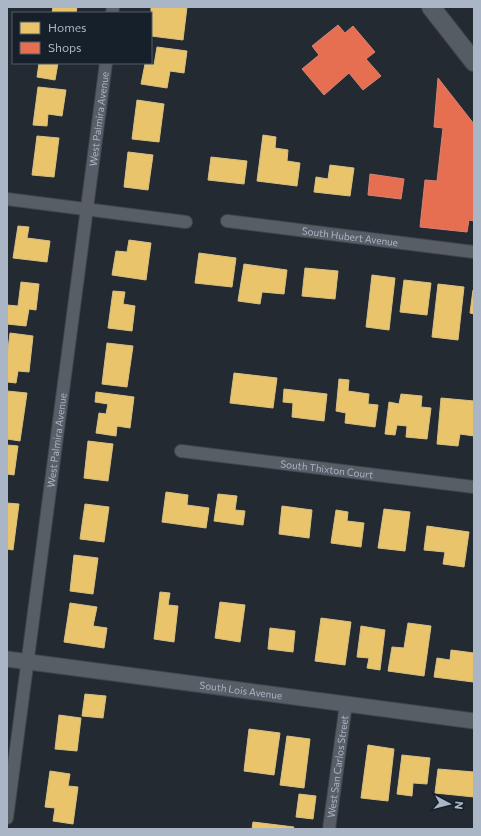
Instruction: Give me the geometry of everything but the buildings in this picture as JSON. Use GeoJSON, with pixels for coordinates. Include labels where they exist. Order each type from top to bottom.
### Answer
{"type":"FeatureCollection","features":[{"type":"Feature","properties":{"kind":"main road"},"geometry":{"type":"LineString","coordinates":[[431,7],[474,62]]}},
{"type":"Feature","properties":{"kind":"street","name":"West Palmira Avenue"},"geometry":{"type":"LineString","coordinates":[[7,818],[106,64]]}},
{"type":"Feature","properties":{"kind":"street"},"geometry":{"type":"LineString","coordinates":[[7,199],[186,222]]}},
{"type":"Feature","properties":{"kind":"street","name":"South Hubert Avenue"},"geometry":{"type":"LineString","coordinates":[[226,221],[474,252]]}},
{"type":"Feature","properties":{"kind":"street","name":"South Thixton Court"},"geometry":{"type":"LineString","coordinates":[[181,451],[474,487]]}},
{"type":"Feature","properties":{"kind":"street","name":"South Lois Avenue"},"geometry":{"type":"LineString","coordinates":[[7,659],[474,721]]}},
{"type":"Feature","properties":{"kind":"street","name":"West San Carlos Street"},"geometry":{"type":"LineString","coordinates":[[329,829],[346,704]]}}]}
